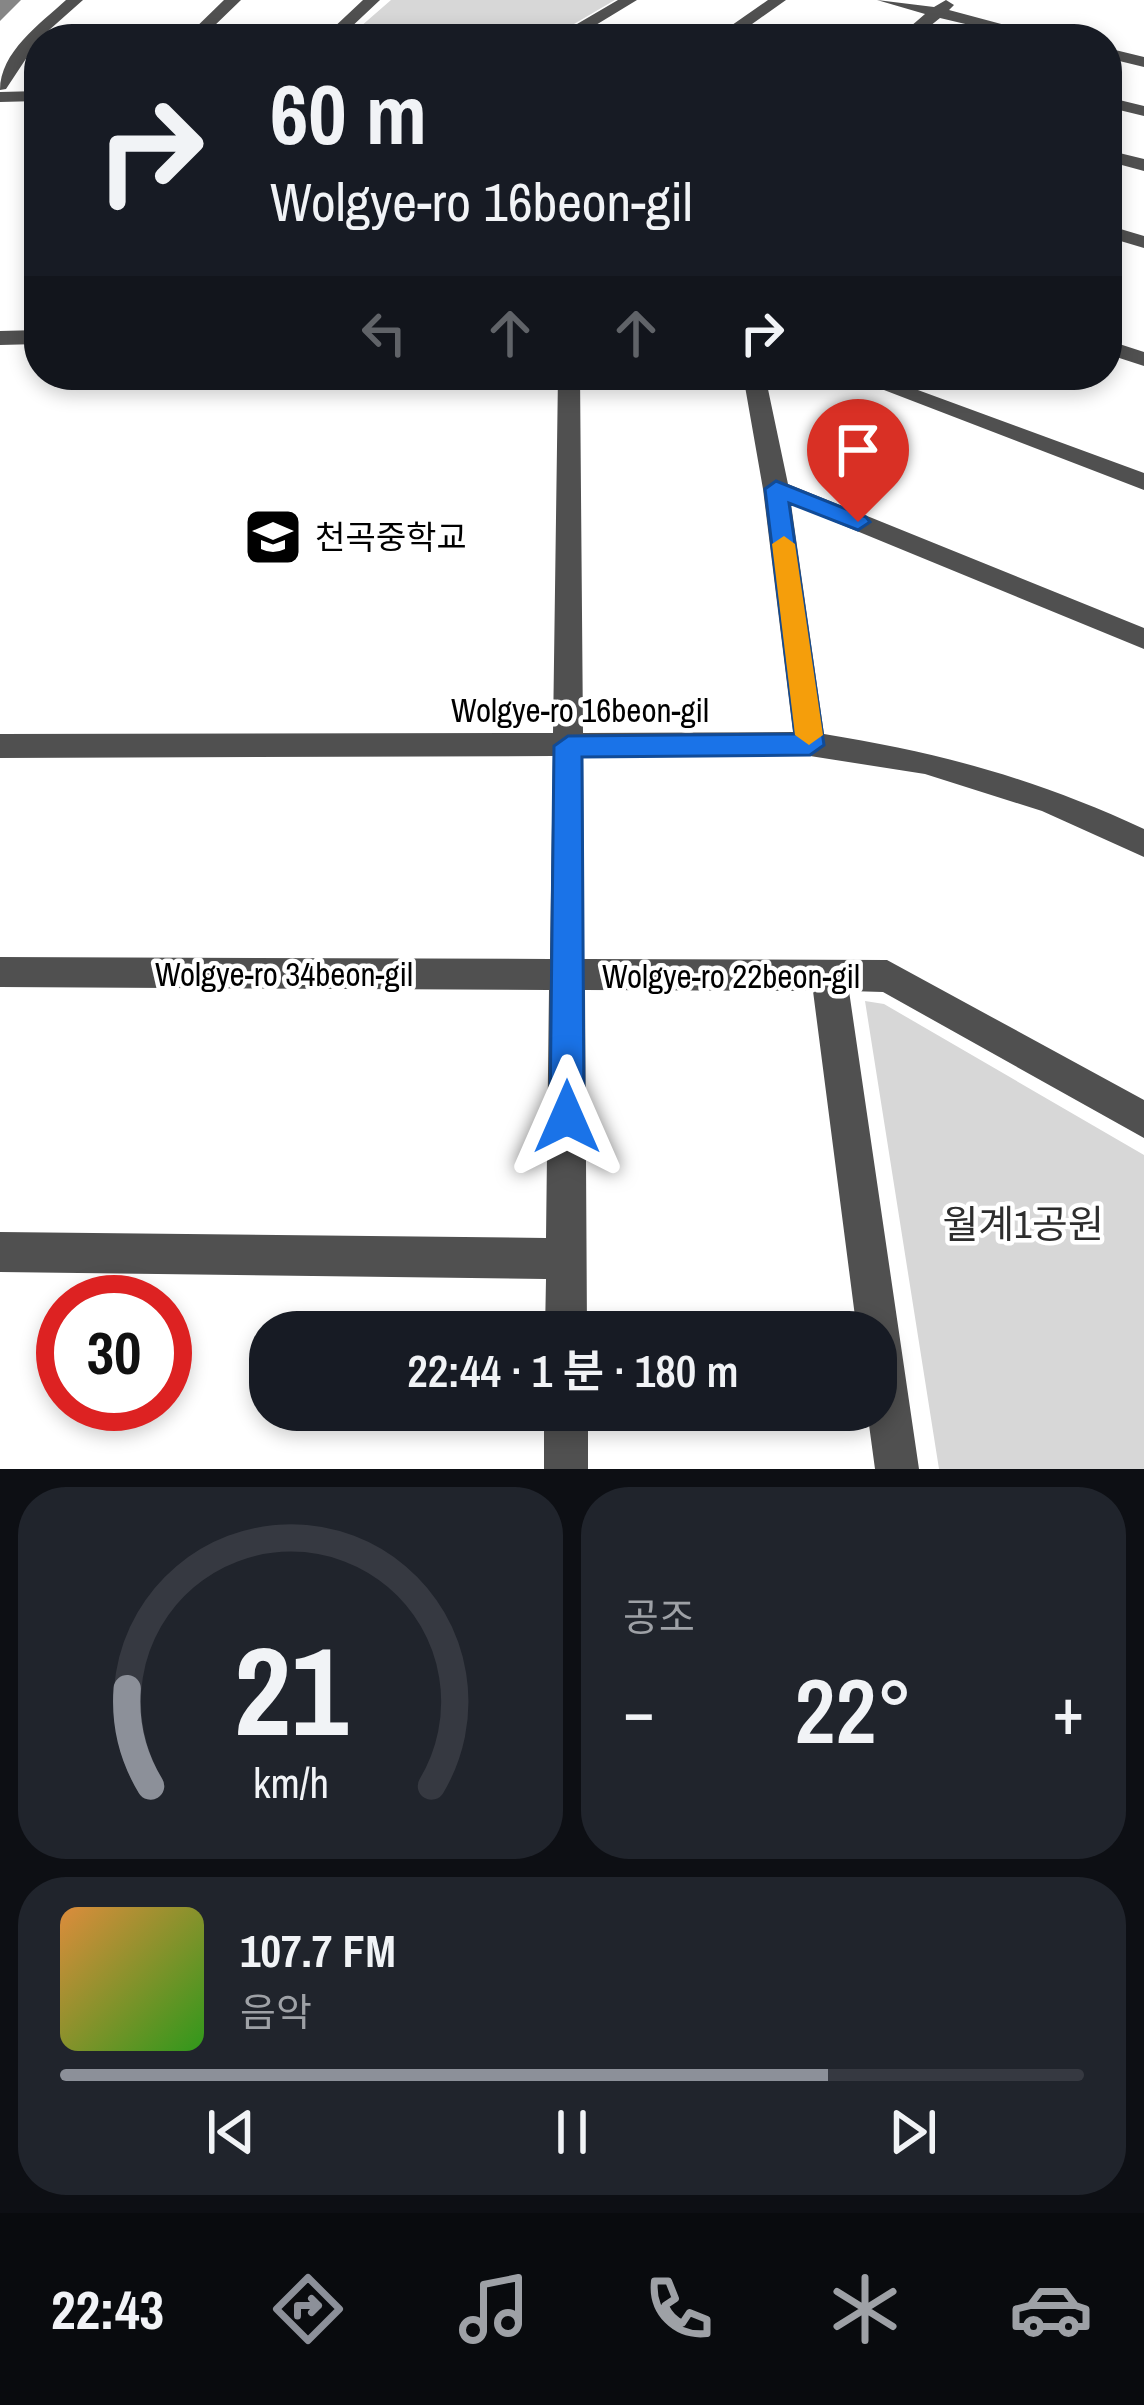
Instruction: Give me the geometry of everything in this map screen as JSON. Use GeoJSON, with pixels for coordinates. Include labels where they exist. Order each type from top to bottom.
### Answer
{"type":"FeatureCollection","features":[{"type":"Feature","properties":{"kind":"street"},"geometry":{"type":"LineString","coordinates":[[49,24],[75,0]]}},
{"type":"Feature","properties":{"kind":"street"},"geometry":{"type":"LineString","coordinates":[[207,24],[233,0]]}},
{"type":"Feature","properties":{"kind":"street"},"geometry":{"type":"LineString","coordinates":[[346,24],[372,0]]}},
{"type":"Feature","properties":{"kind":"street"},"geometry":{"type":"LineString","coordinates":[[588,24],[628,0]]}},
{"type":"Feature","properties":{"kind":"street"},"geometry":{"type":"LineString","coordinates":[[742,24],[778,0]]}},
{"type":"Feature","properties":{"kind":"street"},"geometry":{"type":"LineString","coordinates":[[885,0],[985,24]]}},
{"type":"Feature","properties":{"kind":"street"},"geometry":{"type":"LineString","coordinates":[[924,24],[953,0]]}},
{"type":"Feature","properties":{"kind":"street"},"geometry":{"type":"LineString","coordinates":[[0,85],[24,50]]}},
{"type":"Feature","properties":{"kind":"street"},"geometry":{"type":"LineString","coordinates":[[566,1311],[569,390]]}},
{"type":"Feature","properties":{"kind":"street"},"geometry":{"type":"LineString","coordinates":[[757,390],[776,489],[810,745]]}},
{"type":"Feature","properties":{"kind":"street"},"geometry":{"type":"LineString","coordinates":[[918,390],[1144,482]]}},
{"type":"Feature","properties":{"kind":"street"},"geometry":{"type":"LineString","coordinates":[[776,489],[1144,639]]}},
{"type":"Feature","properties":{"kind":"street","name":"Wolgye-ro 16beon-gil"},"geometry":{"type":"LineString","coordinates":[[0,746],[810,745],[925,762],[1052,801],[1144,844]]}},
{"type":"Feature","properties":{"kind":"street","name":"Wolgye-ro 34beon-gil"},"geometry":{"type":"LineString","coordinates":[[0,972],[568,975]]}},
{"type":"Feature","properties":{"kind":"street","name":"Wolgye-ro 22beon-gil"},"geometry":{"type":"LineString","coordinates":[[568,975],[887,976],[1144,1120]]}},
{"type":"Feature","properties":{"kind":"street"},"geometry":{"type":"LineString","coordinates":[[829,976],[897,1469]]}},
{"type":"Feature","properties":{"kind":"street"},"geometry":{"type":"LineString","coordinates":[[0,1252],[566,1258]]}},
{"type":"Feature","properties":{"kind":"street"},"geometry":{"type":"LineString","coordinates":[[566,1431],[566,1469]]}},
{"type":"Feature","properties":{"kind":"green space"},"geometry":{"type":"Polygon","coordinates":[[[391,0],[615,0],[574,24],[363,24],[391,0]]]}},
{"type":"Feature","properties":{"kind":"green space","name":"월계1공원"},"geometry":{"type":"Polygon","coordinates":[[[865,1001],[884,1004],[1144,1155],[1144,1469],[939,1469],[865,1001]]]}},
{"type":"Feature","properties":{"kind":"slow traffic"},"geometry":{"type":"LineString","coordinates":[[784,544],[809,735]]}},
{"type":"Feature","properties":{"kind":"place","name":"천곡중학교"},"geometry":{"type":"Point","coordinates":[273,537]}},
{"type":"Feature","properties":{"kind":"route"},"geometry":{"type":"LineString","coordinates":[[567,1117],[568,746],[810,745],[776,489],[858,522]]}}]}
